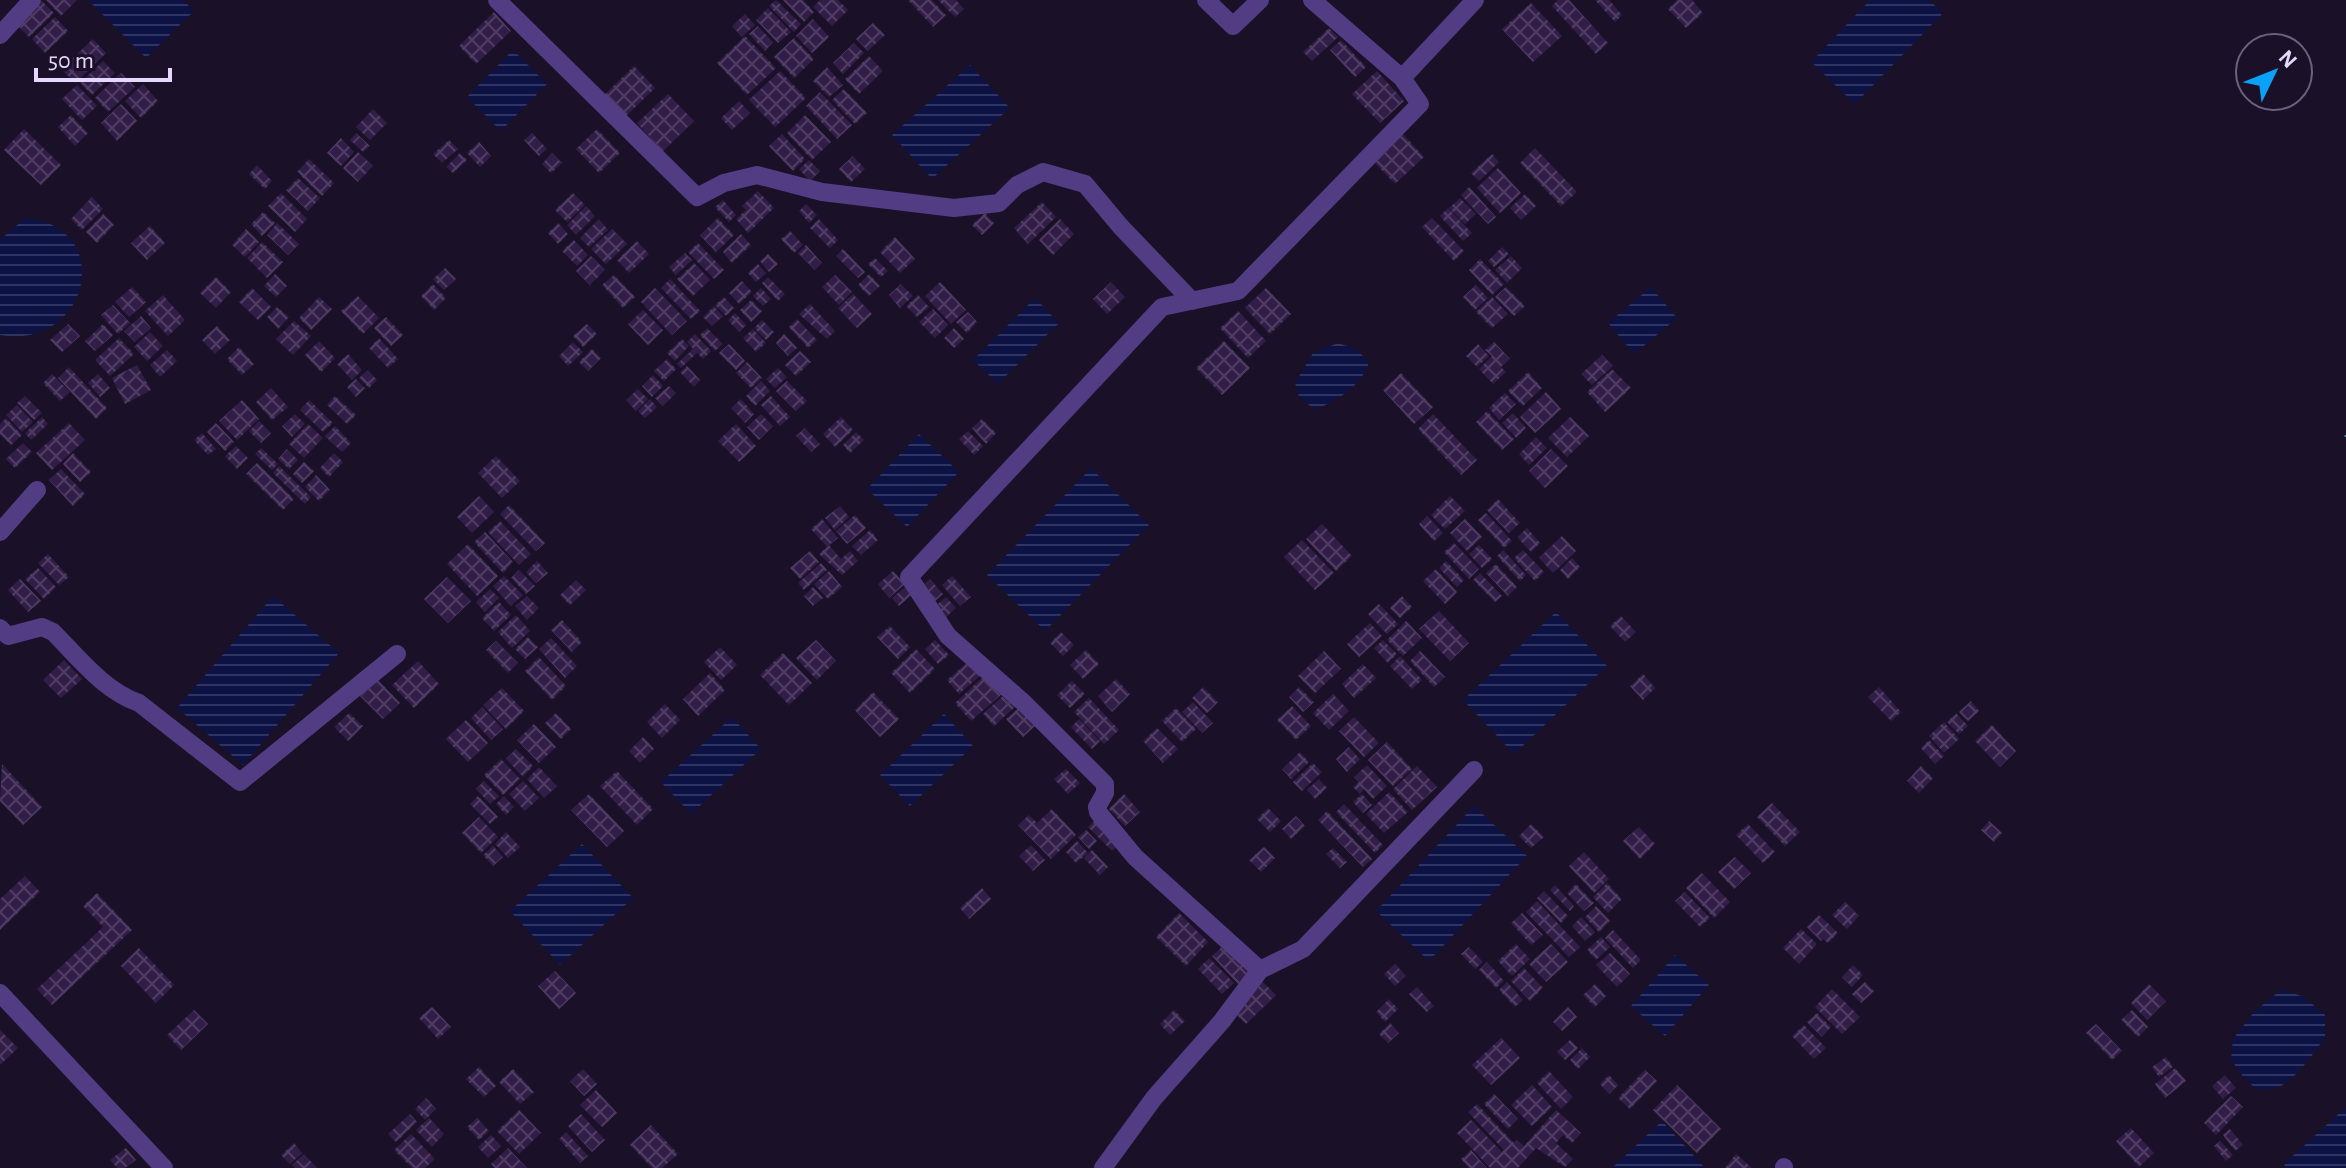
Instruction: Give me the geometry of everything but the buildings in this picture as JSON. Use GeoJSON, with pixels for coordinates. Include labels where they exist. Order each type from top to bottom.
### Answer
{"type":"FeatureCollection","features":[{"type":"Feature","properties":{"kind":"street"},"geometry":{"type":"LineString","coordinates":[[0,35],[32,0]]}},
{"type":"Feature","properties":{"kind":"street"},"geometry":{"type":"LineString","coordinates":[[497,0],[697,197],[724,183],[757,175],[822,192],[954,208],[999,203],[1017,185],[1043,172],[1085,184],[1121,227],[1192,301]]}},
{"type":"Feature","properties":{"kind":"street"},"geometry":{"type":"LineString","coordinates":[[1206,0],[1233,26],[1260,0]]}},
{"type":"Feature","properties":{"kind":"street"},"geometry":{"type":"LineString","coordinates":[[1260,970],[1135,857],[1098,812],[1105,784],[1024,703],[948,636],[909,577],[1162,307],[1238,291],[1420,104],[1402,78],[1312,0]]}},
{"type":"Feature","properties":{"kind":"street"},"geometry":{"type":"LineString","coordinates":[[1402,78],[1475,0]]}},
{"type":"Feature","properties":{"kind":"street"},"geometry":{"type":"LineString","coordinates":[[0,532],[37,490]]}},
{"type":"Feature","properties":{"kind":"street"},"geometry":{"type":"LineString","coordinates":[[0,628],[8,636],[42,627],[53,632],[108,687],[122,697],[139,703],[240,782],[397,654]]}},
{"type":"Feature","properties":{"kind":"street"},"geometry":{"type":"LineString","coordinates":[[1103,1168],[1154,1098],[1222,1021],[1260,970],[1303,949],[1474,770]]}},
{"type":"Feature","properties":{"kind":"street"},"geometry":{"type":"LineString","coordinates":[[0,993],[164,1168]]}},
{"type":"Feature","properties":{"kind":"shaded area"},"geometry":{"type":"Polygon","coordinates":[[[88,0],[183,0],[194,11],[146,58],[88,0]]]}},
{"type":"Feature","properties":{"kind":"shaded area"},"geometry":{"type":"Polygon","coordinates":[[[1870,0],[1929,0],[1943,13],[1855,104],[1811,62],[1870,0]]]}},
{"type":"Feature","properties":{"kind":"shaded area"},"geometry":{"type":"Polygon","coordinates":[[[513,50],[547,84],[501,131],[467,97],[513,50]]]}},
{"type":"Feature","properties":{"kind":"shaded area"},"geometry":{"type":"Polygon","coordinates":[[[970,65],[1010,108],[932,179],[892,135],[970,65]]]}},
{"type":"Feature","properties":{"kind":"shaded area"},"geometry":{"type":"Polygon","coordinates":[[[25,218],[54,226],[73,242],[81,262],[81,285],[72,307],[55,324],[31,335],[0,335],[0,240],[25,218]]]}},
{"type":"Feature","properties":{"kind":"shaded area"},"geometry":{"type":"Polygon","coordinates":[[[1651,287],[1677,318],[1634,354],[1608,323],[1651,287]]]}},
{"type":"Feature","properties":{"kind":"shaded area"},"geometry":{"type":"Polygon","coordinates":[[[1035,298],[1059,323],[998,384],[973,360],[1035,298]]]}},
{"type":"Feature","properties":{"kind":"shaded area"},"geometry":{"type":"Polygon","coordinates":[[[1338,343],[1356,349],[1369,362],[1361,378],[1347,392],[1314,409],[1299,397],[1295,383],[1313,353],[1338,343]]]}},
{"type":"Feature","properties":{"kind":"shaded area"},"geometry":{"type":"Polygon","coordinates":[[[919,434],[959,472],[907,527],[867,489],[919,434]]]}},
{"type":"Feature","properties":{"kind":"shaded area"},"geometry":{"type":"Polygon","coordinates":[[[1091,468],[1149,525],[1045,631],[987,575],[1091,468]]]}},
{"type":"Feature","properties":{"kind":"shaded area"},"geometry":{"type":"Polygon","coordinates":[[[273,596],[339,653],[243,765],[177,708],[273,596]]]}},
{"type":"Feature","properties":{"kind":"shaded area"},"geometry":{"type":"Polygon","coordinates":[[[1556,612],[1607,666],[1514,754],[1463,700],[1556,612]]]}},
{"type":"Feature","properties":{"kind":"shaded area"},"geometry":{"type":"Polygon","coordinates":[[[944,714],[973,746],[910,806],[880,775],[944,714]]]}},
{"type":"Feature","properties":{"kind":"shaded area"},"geometry":{"type":"Polygon","coordinates":[[[732,717],[761,749],[691,814],[661,782],[732,717]]]}},
{"type":"Feature","properties":{"kind":"shaded area"},"geometry":{"type":"Polygon","coordinates":[[[1474,806],[1527,856],[1429,961],[1376,911],[1474,806]]]}},
{"type":"Feature","properties":{"kind":"shaded area"},"geometry":{"type":"Polygon","coordinates":[[[582,844],[633,898],[560,965],[510,911],[582,844]]]}},
{"type":"Feature","properties":{"kind":"shaded area"},"geometry":{"type":"Polygon","coordinates":[[[1675,955],[1709,985],[1665,1036],[1631,1006],[1675,955]]]}},
{"type":"Feature","properties":{"kind":"shaded area"},"geometry":{"type":"Polygon","coordinates":[[[2282,989],[2304,997],[2325,1015],[2325,1038],[2291,1079],[2270,1090],[2259,1089],[2247,1081],[2231,1060],[2233,1039],[2254,1012],[2282,989]]]}},
{"type":"Feature","properties":{"kind":"shaded area"},"geometry":{"type":"Polygon","coordinates":[[[2346,1107],[2346,1168],[2283,1168],[2286,1162],[2346,1107]]]}},
{"type":"Feature","properties":{"kind":"shaded area"},"geometry":{"type":"Polygon","coordinates":[[[1662,1121],[1705,1168],[1612,1168],[1662,1121]]]}}]}
